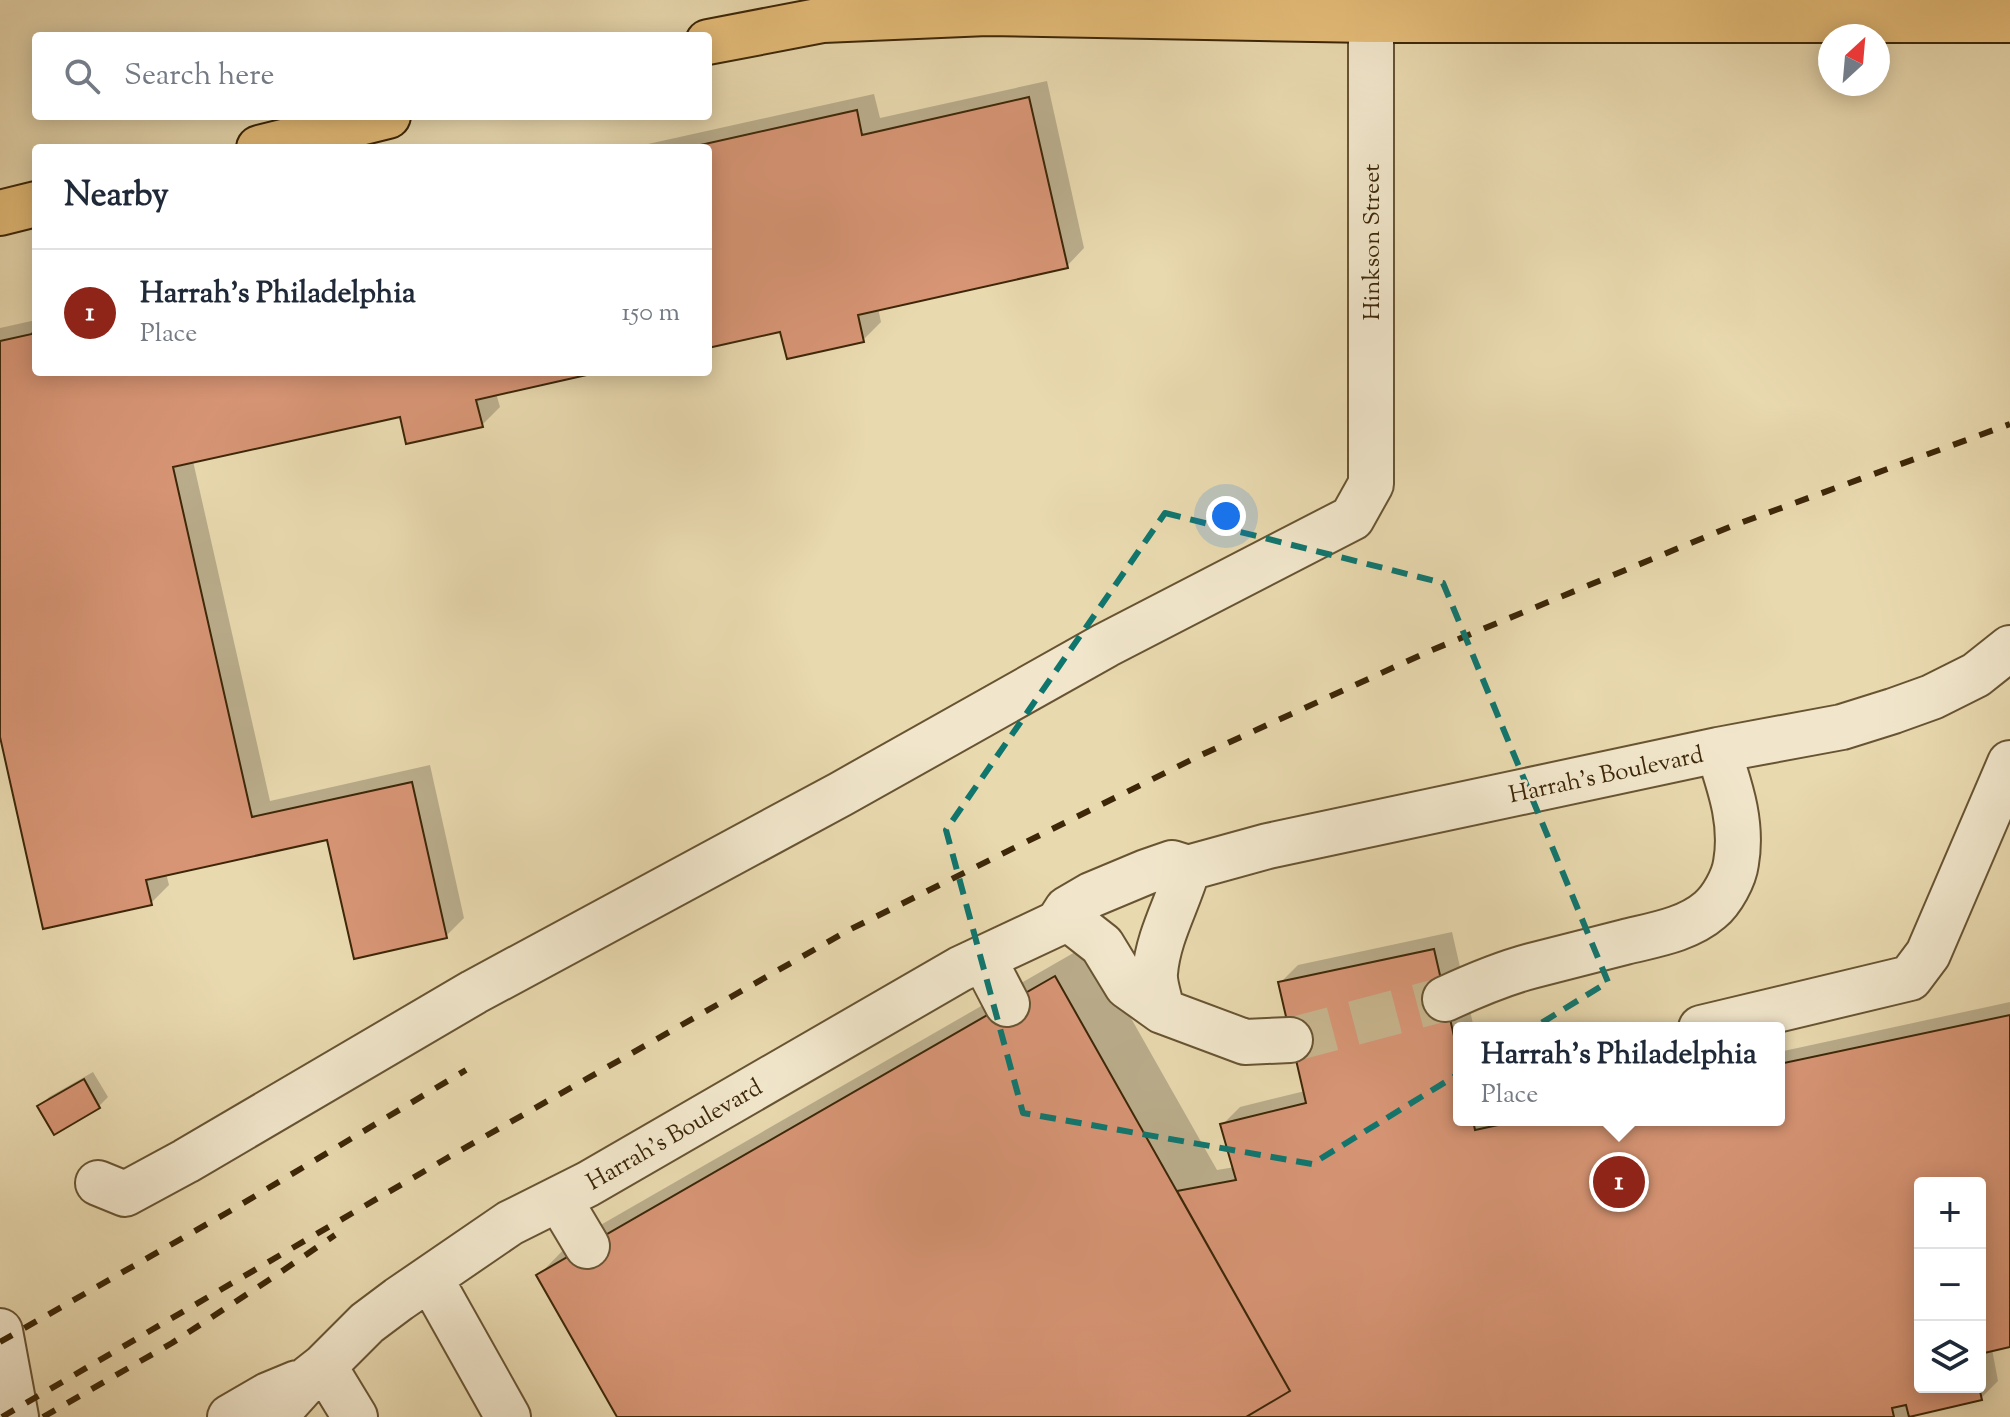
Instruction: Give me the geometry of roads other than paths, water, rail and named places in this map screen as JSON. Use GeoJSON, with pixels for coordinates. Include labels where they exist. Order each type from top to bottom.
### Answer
{"type":"FeatureCollection","features":[{"type":"Feature","properties":{"kind":"main road"},"geometry":{"type":"LineString","coordinates":[[712,41],[823,10],[987,13],[1371,10],[2010,20]]}},
{"type":"Feature","properties":{"kind":"main road"},"geometry":{"type":"LineString","coordinates":[[275,144],[372,120]]}},
{"type":"Feature","properties":{"kind":"main road"},"geometry":{"type":"LineString","coordinates":[[0,213],[32,205]]}},
{"type":"Feature","properties":{"kind":"street","name":"Hinkson Street"},"geometry":{"type":"LineString","coordinates":[[98,1183],[125,1194],[474,992],[841,794],[1106,645],[1352,518],[1371,484],[1371,10]]}},
{"type":"Feature","properties":{"kind":"street","name":"Harrah's Boulevard"},"geometry":{"type":"LineString","coordinates":[[274,1417],[367,1323],[510,1223],[588,1184],[960,969],[1069,925],[1067,909],[1091,895],[1172,863],[1188,868],[1268,846],[1718,750],[1842,727],[1932,697],[1976,675],[2010,648]]}},
{"type":"Feature","properties":{"kind":"street"},"geometry":{"type":"LineString","coordinates":[[1445,999],[1490,978],[1691,923],[1712,909],[1736,866],[1739,838],[1734,800],[1718,750]]}},
{"type":"Feature","properties":{"kind":"street"},"geometry":{"type":"LineString","coordinates":[[1726,1022],[1910,978],[1928,954],[2010,763]]}},
{"type":"Feature","properties":{"kind":"street"},"geometry":{"type":"LineString","coordinates":[[1162,1011],[1154,976],[1162,939],[1188,868]]}},
{"type":"Feature","properties":{"kind":"street"},"geometry":{"type":"LineString","coordinates":[[1069,925],[1102,945],[1127,986],[1162,1011],[1245,1042],[1290,1040]]}},
{"type":"Feature","properties":{"kind":"street"},"geometry":{"type":"LineString","coordinates":[[983,958],[1007,1004]]}},
{"type":"Feature","properties":{"kind":"street"},"geometry":{"type":"LineString","coordinates":[[559,1199],[587,1246]]}},
{"type":"Feature","properties":{"kind":"street"},"geometry":{"type":"LineString","coordinates":[[430,1278],[508,1417]]}},
{"type":"Feature","properties":{"kind":"street"},"geometry":{"type":"LineString","coordinates":[[0,1331],[16,1417]]}},
{"type":"Feature","properties":{"kind":"street","name":"Harrah's Boulevard"},"geometry":{"type":"LineString","coordinates":[[230,1417],[317,1372]]}},
{"type":"Feature","properties":{"kind":"street"},"geometry":{"type":"LineString","coordinates":[[317,1372],[355,1417]]}},
{"type":"Feature","properties":{"kind":"tunnel"},"geometry":{"type":"LineString","coordinates":[[1290,1040],[1445,999]]}},
{"type":"Feature","properties":{"kind":"railway"},"geometry":{"type":"LineString","coordinates":[[2,1417],[447,1158],[849,930],[1199,756],[1432,650],[1732,526],[2010,424]]}},
{"type":"Feature","properties":{"kind":"railway"},"geometry":{"type":"LineString","coordinates":[[0,1342],[230,1211],[466,1070]]}},
{"type":"Feature","properties":{"kind":"railway"},"geometry":{"type":"LineString","coordinates":[[43,1417],[172,1343],[335,1235]]}},
{"type":"Feature","properties":{"kind":"place","name":"Harrah's Philadelphia"},"geometry":{"type":"Point","coordinates":[1619,1182]}}]}
